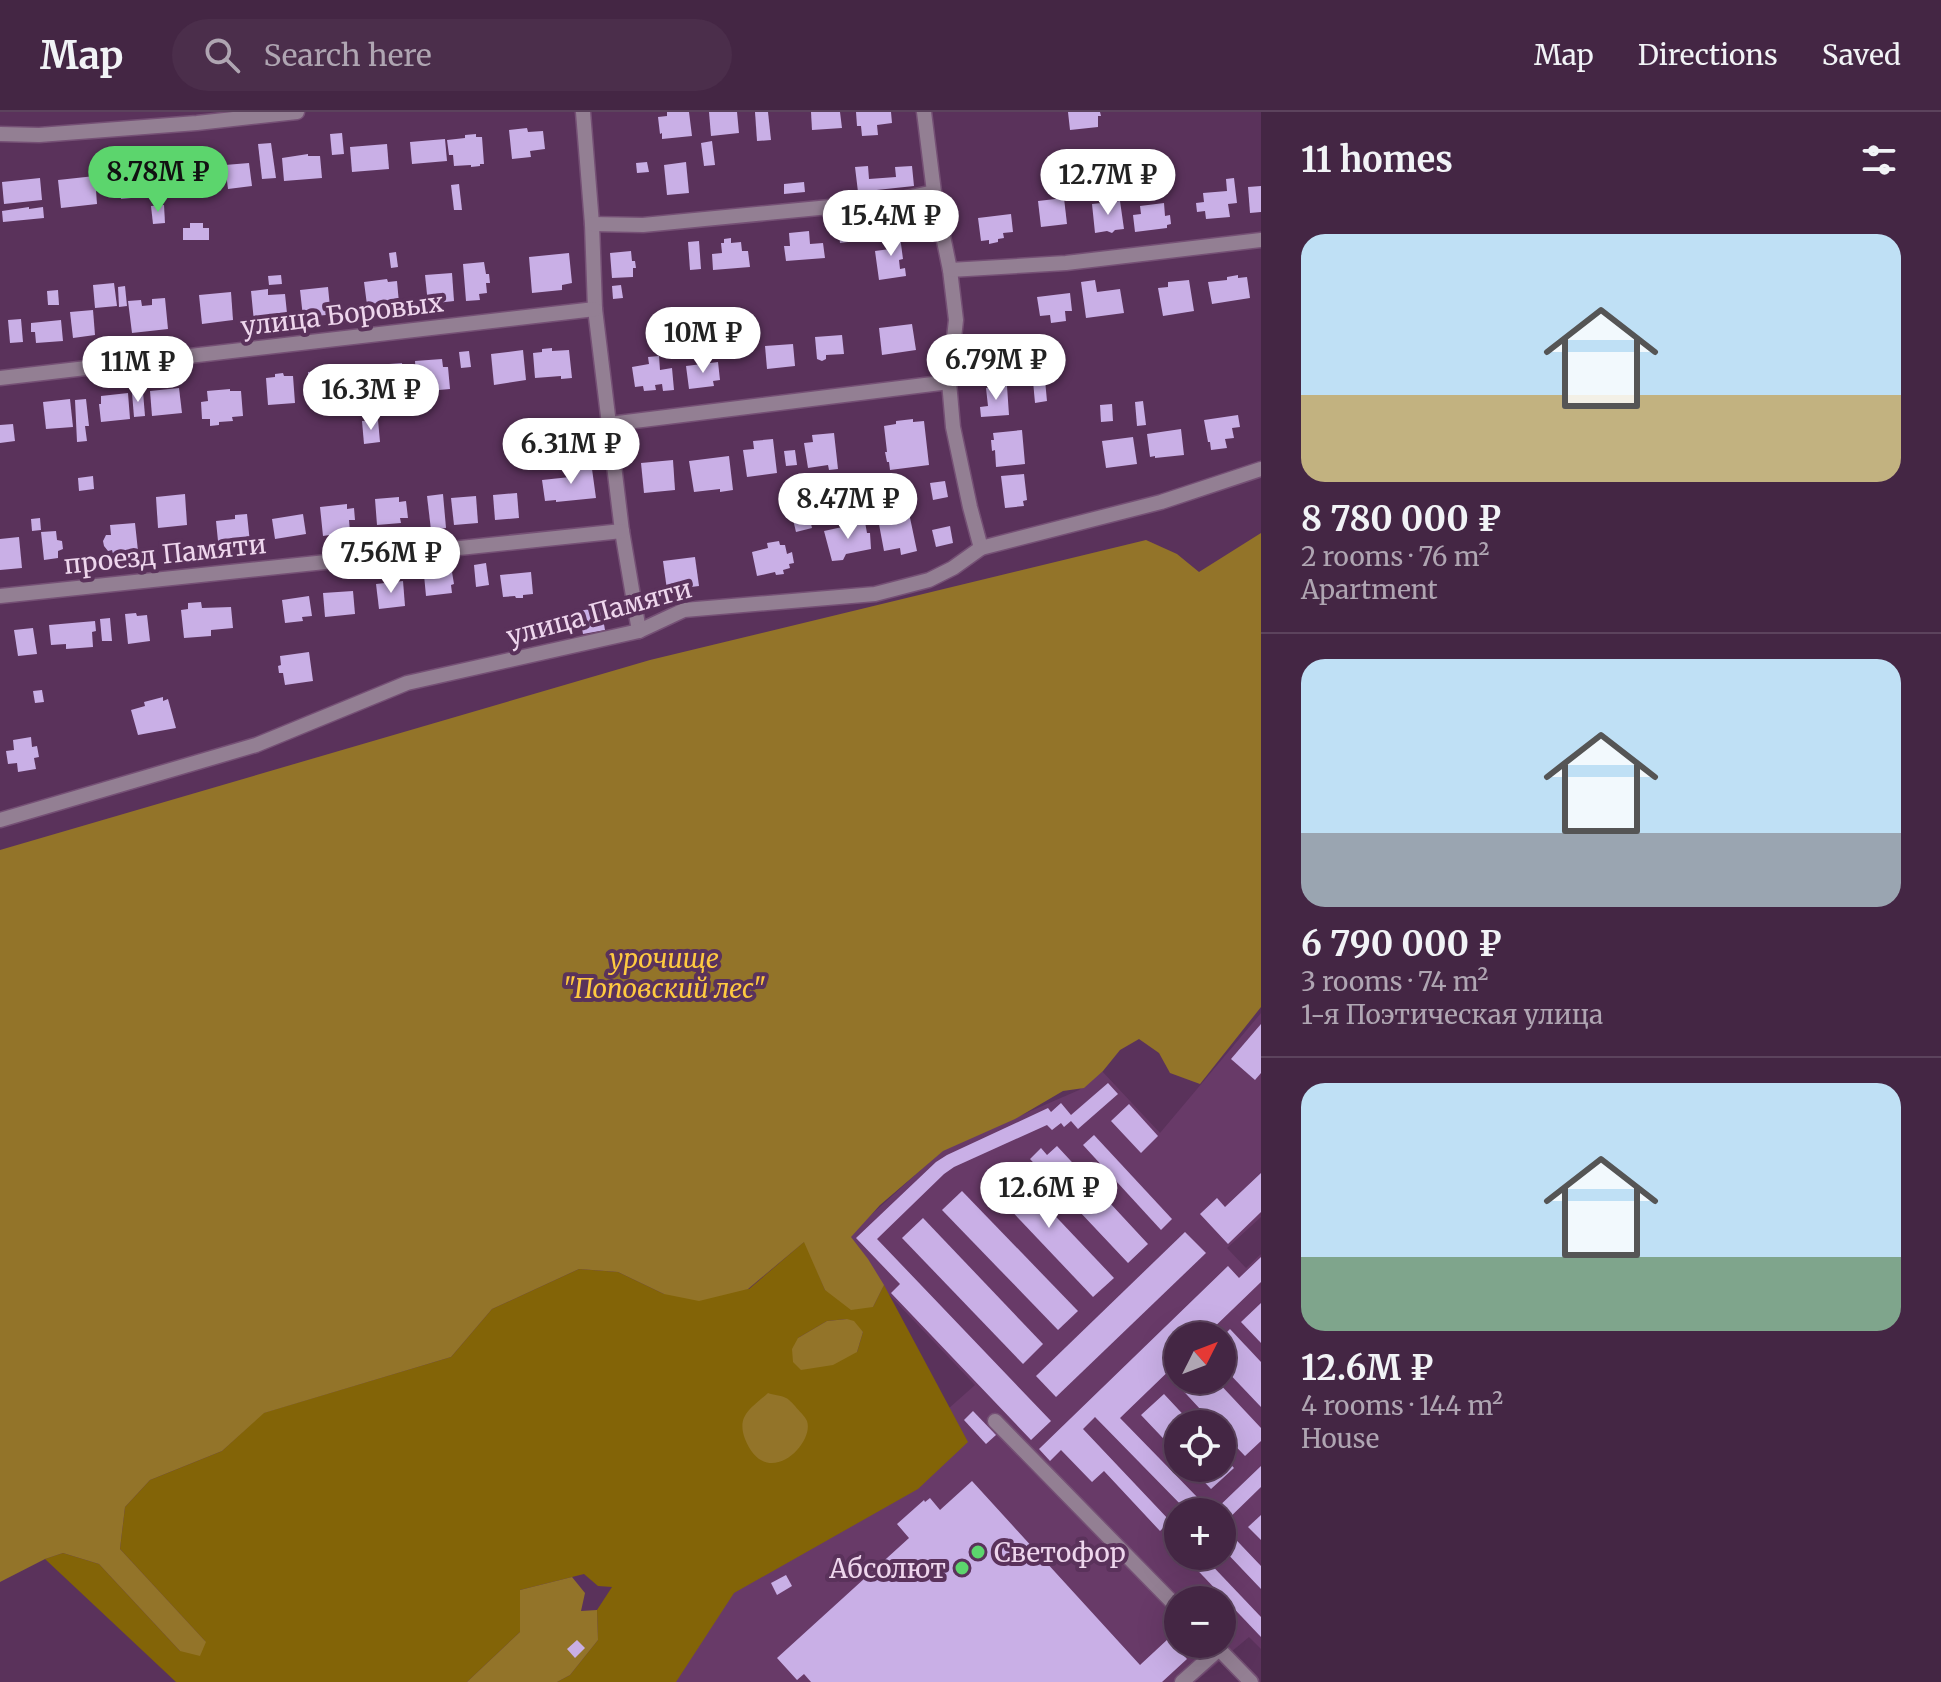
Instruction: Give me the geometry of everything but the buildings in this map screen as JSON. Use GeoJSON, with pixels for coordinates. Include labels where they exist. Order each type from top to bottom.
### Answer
{"type":"FeatureCollection","features":[{"type":"Feature","properties":{"kind":"street"},"geometry":{"type":"LineString","coordinates":[[0,134],[39,135],[297,112]]}},
{"type":"Feature","properties":{"kind":"street"},"geometry":{"type":"LineString","coordinates":[[583,112],[595,309],[622,531],[639,631]]}},
{"type":"Feature","properties":{"kind":"street"},"geometry":{"type":"LineString","coordinates":[[924,112],[956,320],[949,382],[953,427],[981,548]]}},
{"type":"Feature","properties":{"kind":"street"},"geometry":{"type":"LineString","coordinates":[[592,224],[643,225],[892,201],[934,192]]}},
{"type":"Feature","properties":{"kind":"street"},"geometry":{"type":"LineString","coordinates":[[950,270],[1066,263],[1261,240]]}},
{"type":"Feature","properties":{"kind":"street","name":"улица Боровых"},"geometry":{"type":"LineString","coordinates":[[0,378],[595,309]]}},
{"type":"Feature","properties":{"kind":"street"},"geometry":{"type":"LineString","coordinates":[[610,424],[949,382]]}},
{"type":"Feature","properties":{"kind":"street","name":"улица Памяти"},"geometry":{"type":"LineString","coordinates":[[0,820],[256,745],[407,683],[639,631],[684,610],[875,594],[929,580],[981,548],[1161,502],[1261,469]]}},
{"type":"Feature","properties":{"kind":"street","name":"проезд Памяти"},"geometry":{"type":"LineString","coordinates":[[0,596],[622,531]]}},
{"type":"Feature","properties":{"kind":"street"},"geometry":{"type":"LineString","coordinates":[[995,1421],[1164,1594]]}},
{"type":"Feature","properties":{"kind":"street"},"geometry":{"type":"LineString","coordinates":[[1182,1682],[1205,1658]]}},
{"type":"Feature","properties":{"kind":"street"},"geometry":{"type":"LineString","coordinates":[[1227,1658],[1251,1682]]}},
{"type":"Feature","properties":{"kind":"shaded area"},"geometry":{"type":"Polygon","coordinates":[[[1261,1013],[1261,1217],[1227,1248],[1246,1268],[1261,1254],[1261,1649],[1249,1637],[1236,1648],[1236,1586],[1164,1586],[1164,1658],[1224,1658],[1195,1682],[563,1682],[757,1579],[975,1385],[840,1243],[944,1149],[1079,1090],[1101,1070],[1160,1133],[1261,1013]]]}},
{"type":"Feature","properties":{"kind":"shaded area"},"geometry":{"type":"Polygon","coordinates":[[[805,1241],[825,1290],[873,1307],[884,1285],[968,1442],[918,1489],[734,1593],[676,1682],[557,1682],[570,1675],[598,1640],[597,1610],[612,1587],[598,1586],[584,1574],[520,1590],[520,1632],[467,1682],[176,1682],[45,1559],[63,1553],[99,1564],[180,1651],[205,1641],[120,1549],[125,1507],[150,1480],[222,1451],[263,1413],[451,1357],[492,1309],[579,1269],[618,1272],[664,1294],[749,1289],[805,1241]],[[847,1319],[827,1321],[798,1338],[857,1352],[863,1332],[847,1319]]]}},
{"type":"Feature","properties":{"kind":"green space","name":"урочище \"Поповский лес\""},"geometry":{"type":"Polygon","coordinates":[[[1261,533],[1261,1007],[1200,1084],[1170,1073],[1159,1053],[1139,1039],[1120,1050],[1084,1088],[1063,1091],[1015,1119],[943,1151],[880,1205],[851,1237],[884,1285],[873,1307],[851,1310],[825,1290],[804,1242],[748,1289],[699,1301],[664,1294],[618,1272],[579,1269],[492,1309],[451,1357],[264,1413],[222,1451],[150,1480],[125,1507],[120,1549],[206,1642],[200,1656],[180,1651],[99,1564],[63,1553],[0,1582],[0,850],[650,660],[1146,540],[1177,554],[1199,572],[1261,533]]]}},
{"type":"Feature","properties":{"kind":"green space"},"geometry":{"type":"Polygon","coordinates":[[[827,1321],[854,1321],[863,1332],[857,1352],[833,1365],[801,1370],[793,1362],[792,1349],[798,1338],[827,1321]]]}},
{"type":"Feature","properties":{"kind":"green space"},"geometry":{"type":"Polygon","coordinates":[[[768,1393],[788,1399],[807,1421],[804,1441],[796,1451],[776,1463],[765,1462],[754,1454],[743,1431],[747,1413],[768,1393]]]}},
{"type":"Feature","properties":{"kind":"green space"},"geometry":{"type":"Polygon","coordinates":[[[572,1577],[585,1593],[581,1611],[597,1610],[598,1640],[570,1675],[557,1682],[467,1682],[520,1632],[520,1590],[572,1577]]]}},
{"type":"Feature","properties":{"kind":"place","name":"Светофор"},"geometry":{"type":"Point","coordinates":[978,1552]}},
{"type":"Feature","properties":{"kind":"place","name":"Абсолют"},"geometry":{"type":"Point","coordinates":[962,1568]}}]}
